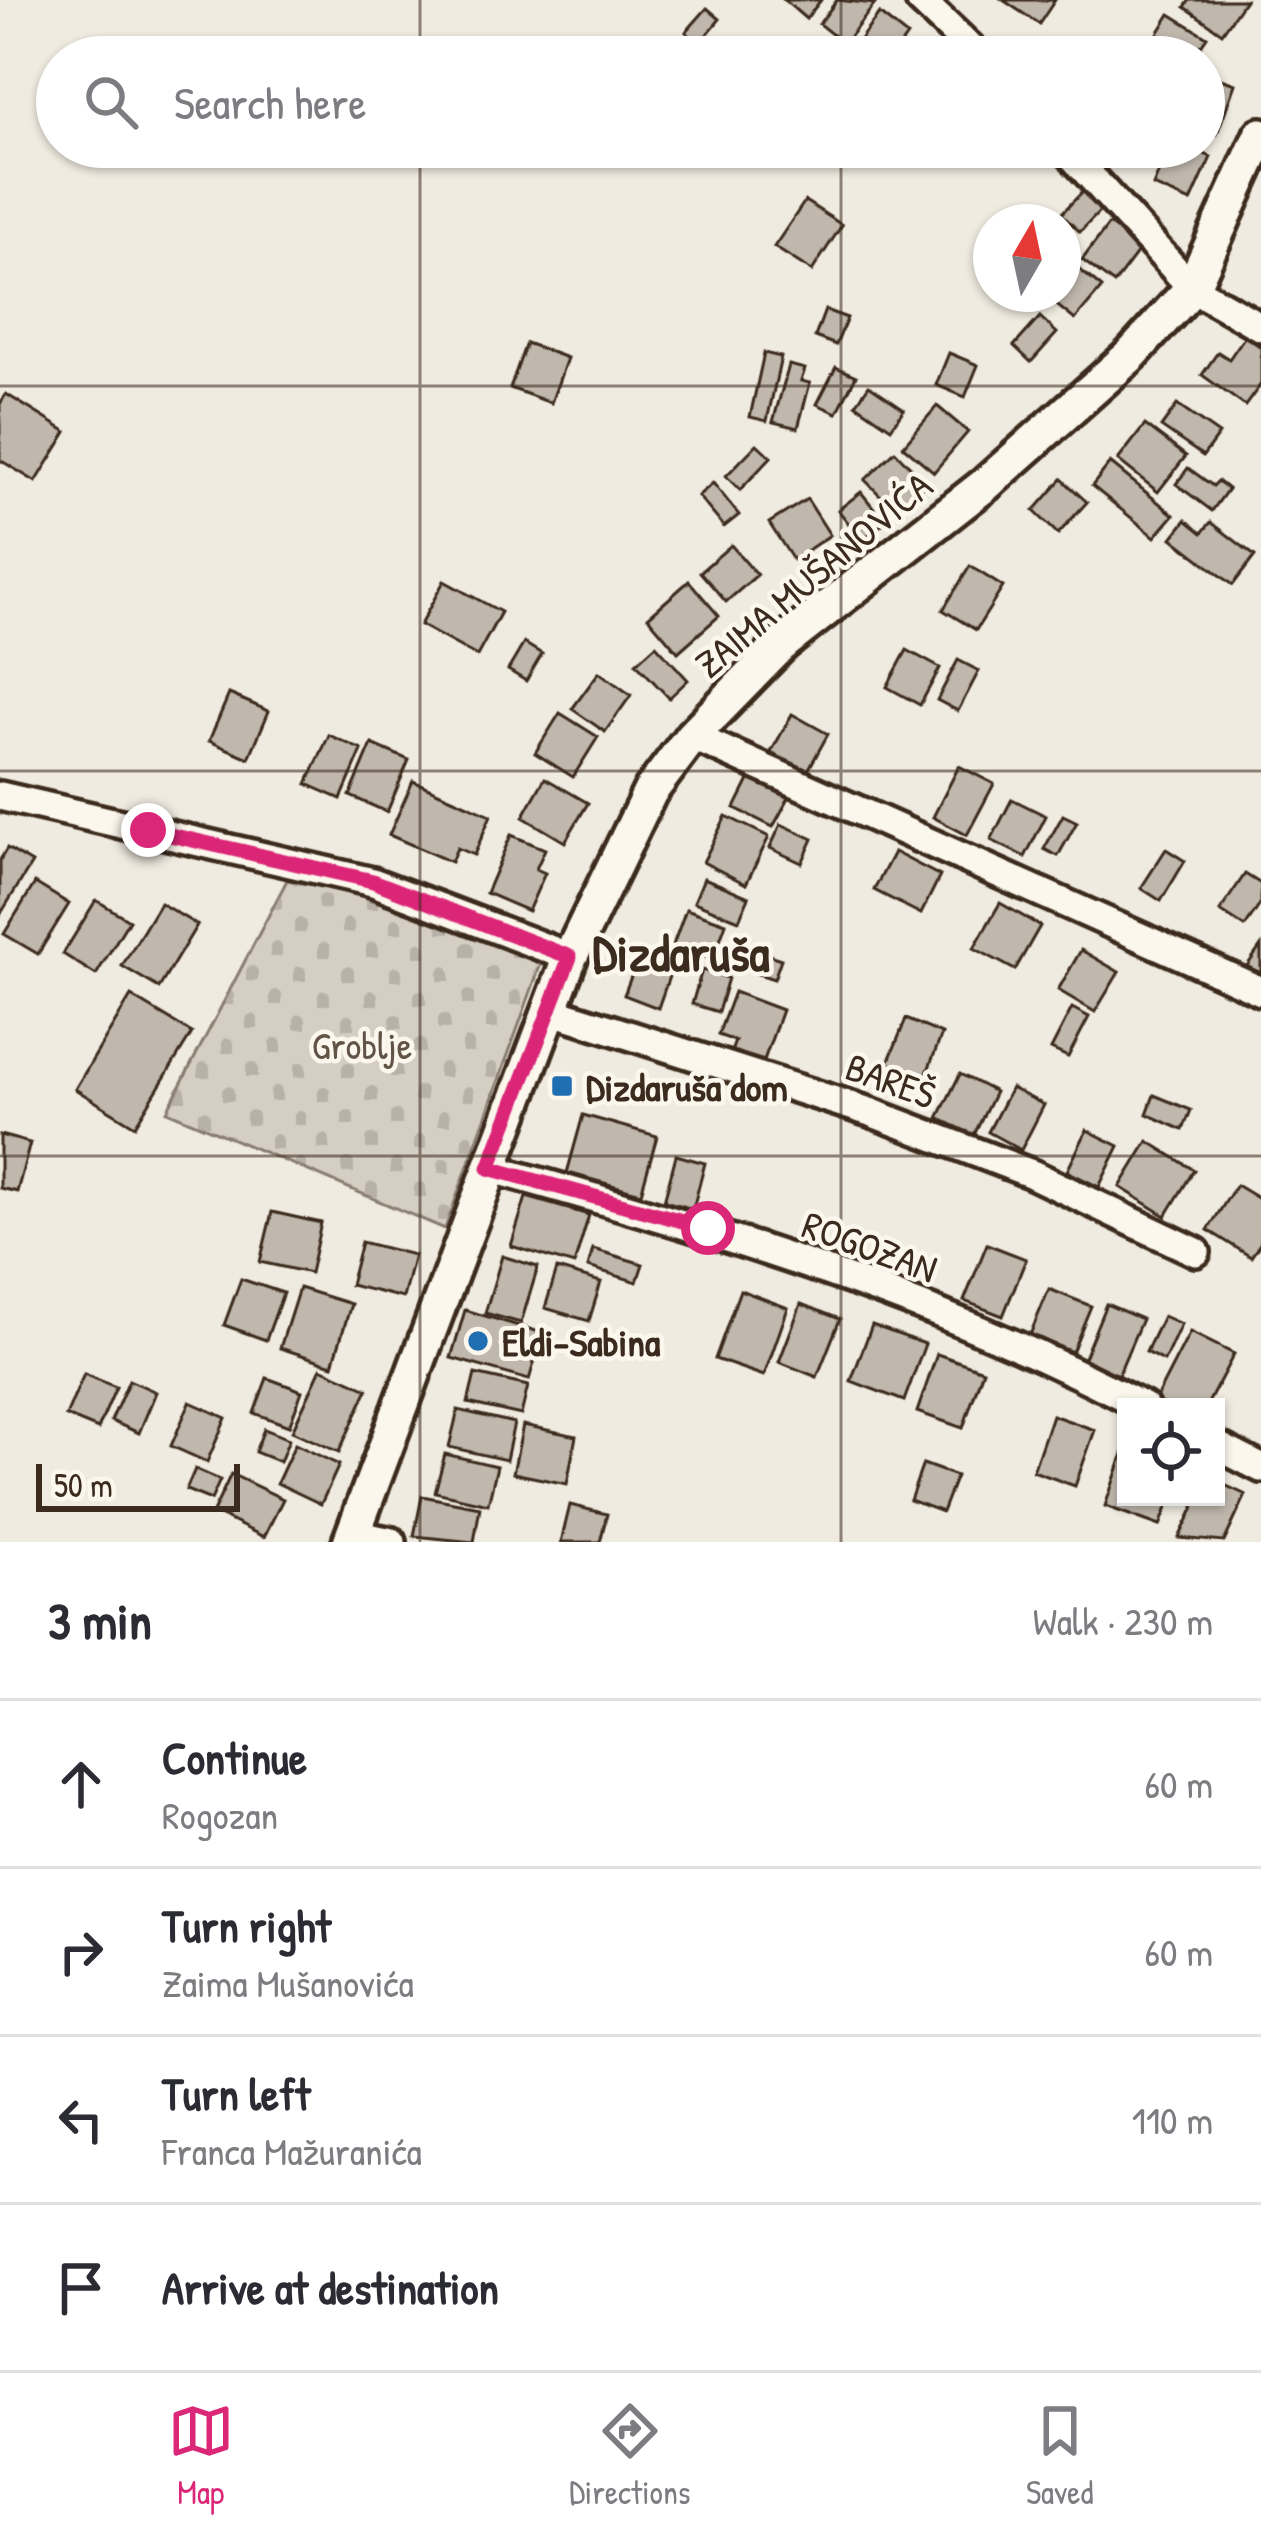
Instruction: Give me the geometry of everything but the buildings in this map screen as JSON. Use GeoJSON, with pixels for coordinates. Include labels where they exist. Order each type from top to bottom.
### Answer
{"type":"FeatureCollection","features":[{"type":"Feature","properties":{"kind":"street"},"geometry":{"type":"LineString","coordinates":[[920,0],[958,36]]}},
{"type":"Feature","properties":{"kind":"street","name":"ZAIMA MUŠANOVIĆA"},"geometry":{"type":"LineString","coordinates":[[351,1538],[570,957],[650,792],[692,736],[782,644],[986,484],[1115,370],[1192,288],[1261,135]]}},
{"type":"Feature","properties":{"kind":"street"},"geometry":{"type":"LineString","coordinates":[[1083,168],[1192,288],[1261,327]]}},
{"type":"Feature","properties":{"kind":"street"},"geometry":{"type":"LineString","coordinates":[[692,736],[1261,991]]}},
{"type":"Feature","properties":{"kind":"street"},"geometry":{"type":"LineString","coordinates":[[0,796],[373,881],[570,957]]}},
{"type":"Feature","properties":{"kind":"street","name":"BAREŠ"},"geometry":{"type":"LineString","coordinates":[[550,1010],[870,1112],[1032,1174],[1196,1252]]}},
{"type":"Feature","properties":{"kind":"street","name":"ROGOZAN"},"geometry":{"type":"LineString","coordinates":[[489,1168],[708,1228],[907,1299],[1124,1398]]}},
{"type":"Feature","properties":{"kind":"street"},"geometry":{"type":"LineString","coordinates":[[1225,1450],[1261,1468]]}},
{"type":"Feature","properties":{"kind":"street"},"geometry":{"type":"LineString","coordinates":[[351,1538],[392,1542]]}},
{"type":"Feature","properties":{"kind":"green space","name":"Groblje"},"geometry":{"type":"Polygon","coordinates":[[[287,880],[347,891],[542,961],[445,1229],[167,1111],[287,880]]]}},
{"type":"Feature","properties":{"kind":"place","name":"Dizdaruša dom"},"geometry":{"type":"Point","coordinates":[562,1086]}},
{"type":"Feature","properties":{"kind":"place","name":"Eldi-Sabina"},"geometry":{"type":"Point","coordinates":[478,1341]}},
{"type":"Feature","properties":{"kind":"district","name":"Dizdaruša"},"geometry":{"type":"Point","coordinates":[681,952]}},
{"type":"Feature","properties":{"kind":"route"},"geometry":{"type":"LineString","coordinates":[[148,830],[373,881],[570,957],[489,1168],[708,1228]]}}]}
